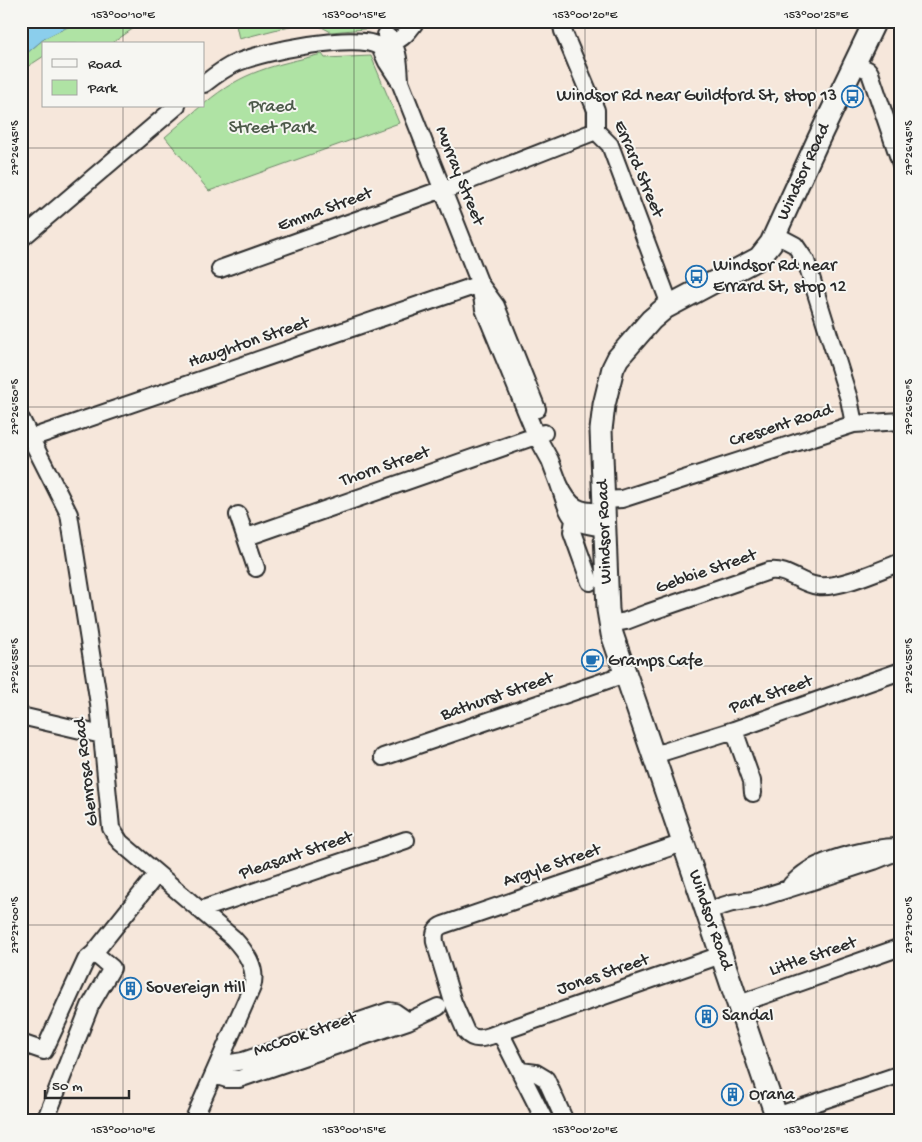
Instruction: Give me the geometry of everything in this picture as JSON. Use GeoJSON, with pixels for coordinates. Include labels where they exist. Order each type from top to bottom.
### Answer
{"type":"FeatureCollection","features":[{"type":"Feature","properties":{"kind":"main road","name":"Windsor Road"},"geometry":{"type":"LineString","coordinates":[[777,1118],[625,674],[610,624],[602,419],[613,368],[620,354],[651,320],[670,304],[759,258],[771,243],[875,21]]}},
{"type":"Feature","properties":{"kind":"street"},"geometry":{"type":"LineString","coordinates":[[205,83],[225,68],[247,59],[370,34],[386,42],[416,21]]}},
{"type":"Feature","properties":{"kind":"street","name":"Errard Street"},"geometry":{"type":"LineString","coordinates":[[561,21],[563,31],[596,110],[596,131],[610,145],[670,304]]}},
{"type":"Feature","properties":{"kind":"street","name":"Murray Street"},"geometry":{"type":"LineString","coordinates":[[386,42],[389,66],[400,82],[480,284],[496,306],[550,460],[569,512],[574,520],[572,532],[590,582]]}},
{"type":"Feature","properties":{"kind":"street"},"geometry":{"type":"LineString","coordinates":[[854,64],[868,70],[870,73],[901,164]]}},
{"type":"Feature","properties":{"kind":"street"},"geometry":{"type":"LineString","coordinates":[[21,239],[174,108]]}},
{"type":"Feature","properties":{"kind":"street","name":"Emma Street"},"geometry":{"type":"LineString","coordinates":[[220,268],[443,190],[596,131]]}},
{"type":"Feature","properties":{"kind":"street","name":"Crescent Road"},"geometry":{"type":"LineString","coordinates":[[605,513],[622,499],[854,424],[849,399],[806,261],[795,245],[776,235]]}},
{"type":"Feature","properties":{"kind":"street","name":"Haughton Street"},"geometry":{"type":"LineString","coordinates":[[31,438],[480,284]]}},
{"type":"Feature","properties":{"kind":"street","name":"Glenrosa Road"},"geometry":{"type":"LineString","coordinates":[[21,419],[68,514],[96,685],[111,828],[120,842],[238,944],[250,961],[254,975],[252,987],[193,1121]]}},
{"type":"Feature","properties":{"kind":"street"},"geometry":{"type":"LineString","coordinates":[[854,424],[901,421]]}},
{"type":"Feature","properties":{"kind":"street","name":"Thorn Street"},"geometry":{"type":"LineString","coordinates":[[247,537],[541,434]]}},
{"type":"Feature","properties":{"kind":"street","name":"Murray Street"},"geometry":{"type":"LineString","coordinates":[[559,484],[568,501],[578,508],[588,512],[605,513]]}},
{"type":"Feature","properties":{"kind":"street"},"geometry":{"type":"LineString","coordinates":[[574,520],[585,525],[605,513]]}},
{"type":"Feature","properties":{"kind":"street"},"geometry":{"type":"LineString","coordinates":[[238,515],[256,568]]}},
{"type":"Feature","properties":{"kind":"street","name":"Gebbie Street"},"geometry":{"type":"LineString","coordinates":[[610,624],[630,620],[769,571],[779,571],[804,582],[823,587],[837,585],[901,562]]}},
{"type":"Feature","properties":{"kind":"street","name":"Park Street"},"geometry":{"type":"LineString","coordinates":[[654,755],[734,730],[901,671]]}},
{"type":"Feature","properties":{"kind":"street","name":"Bathurst Street"},"geometry":{"type":"LineString","coordinates":[[383,757],[625,674]]}},
{"type":"Feature","properties":{"kind":"street"},"geometry":{"type":"LineString","coordinates":[[21,716],[102,735]]}},
{"type":"Feature","properties":{"kind":"street"},"geometry":{"type":"LineString","coordinates":[[734,730],[752,781],[752,793]]}},
{"type":"Feature","properties":{"kind":"street","name":"Pleasant Street"},"geometry":{"type":"LineString","coordinates":[[200,910],[406,840]]}},
{"type":"Feature","properties":{"kind":"street","name":"Argyle Street"},"geometry":{"type":"LineString","coordinates":[[436,931],[443,925],[684,843]]}},
{"type":"Feature","properties":{"kind":"street"},"geometry":{"type":"LineString","coordinates":[[708,916],[734,913],[752,900],[874,861],[901,849]]}},
{"type":"Feature","properties":{"kind":"street"},"geometry":{"type":"LineString","coordinates":[[21,1043],[44,1051],[86,960],[94,953],[157,874]]}},
{"type":"Feature","properties":{"kind":"street","name":"Jones Street"},"geometry":{"type":"LineString","coordinates":[[436,931],[435,942],[456,1009],[466,1032],[471,1037],[476,1038],[498,1033],[721,955]]}},
{"type":"Feature","properties":{"kind":"street","name":"Little Street"},"geometry":{"type":"LineString","coordinates":[[739,1004],[901,947]]}},
{"type":"Feature","properties":{"kind":"street"},"geometry":{"type":"LineString","coordinates":[[45,1121],[90,1006],[112,968],[94,953]]}},
{"type":"Feature","properties":{"kind":"street","name":"McCook Street"},"geometry":{"type":"LineString","coordinates":[[217,1068],[229,1080],[239,1079],[408,1022],[438,1007]]}},
{"type":"Feature","properties":{"kind":"street"},"geometry":{"type":"LineString","coordinates":[[498,1033],[506,1041],[545,1121]]}},
{"type":"Feature","properties":{"kind":"street"},"geometry":{"type":"LineString","coordinates":[[521,1070],[536,1073],[546,1080],[565,1121]]}},
{"type":"Feature","properties":{"kind":"street"},"geometry":{"type":"LineString","coordinates":[[777,1118],[901,1074]]}},
{"type":"Feature","properties":{"kind":"green space"},"geometry":{"type":"Polygon","coordinates":[[[80,21],[144,21],[114,42],[42,42],[42,57],[21,71],[21,58],[45,38],[80,21]]]}},
{"type":"Feature","properties":{"kind":"green space"},"geometry":{"type":"Polygon","coordinates":[[[227,21],[309,21],[239,39],[236,25],[227,21]]]}},
{"type":"Feature","properties":{"kind":"green space"},"geometry":{"type":"Polygon","coordinates":[[[316,21],[389,21],[376,28],[331,32],[316,24],[316,21]]]}},
{"type":"Feature","properties":{"kind":"green space","name":"Praed Street Park"},"geometry":{"type":"Polygon","coordinates":[[[322,54],[325,58],[371,56],[399,123],[209,191],[165,137],[199,108],[205,108],[205,103],[232,84],[246,76],[322,54]]]}},
{"type":"Feature","properties":{"kind":"water"},"geometry":{"type":"Polygon","coordinates":[[[21,21],[80,21],[45,38],[21,58],[21,21]]]}},
{"type":"Feature","properties":{"kind":"place","name":"Windsor Rd near Guildford St, stop 13"},"geometry":{"type":"Point","coordinates":[853,96]}},
{"type":"Feature","properties":{"kind":"place","name":"Windsor Rd near Errard St, stop 12"},"geometry":{"type":"Point","coordinates":[697,276]}},
{"type":"Feature","properties":{"kind":"place","name":"Gramps Cafe"},"geometry":{"type":"Point","coordinates":[592,661]}},
{"type":"Feature","properties":{"kind":"place","name":"Sovereign Hill"},"geometry":{"type":"Point","coordinates":[130,988]}},
{"type":"Feature","properties":{"kind":"place","name":"Sandal"},"geometry":{"type":"Point","coordinates":[706,1016]}},
{"type":"Feature","properties":{"kind":"place","name":"Orana"},"geometry":{"type":"Point","coordinates":[733,1095]}}]}
